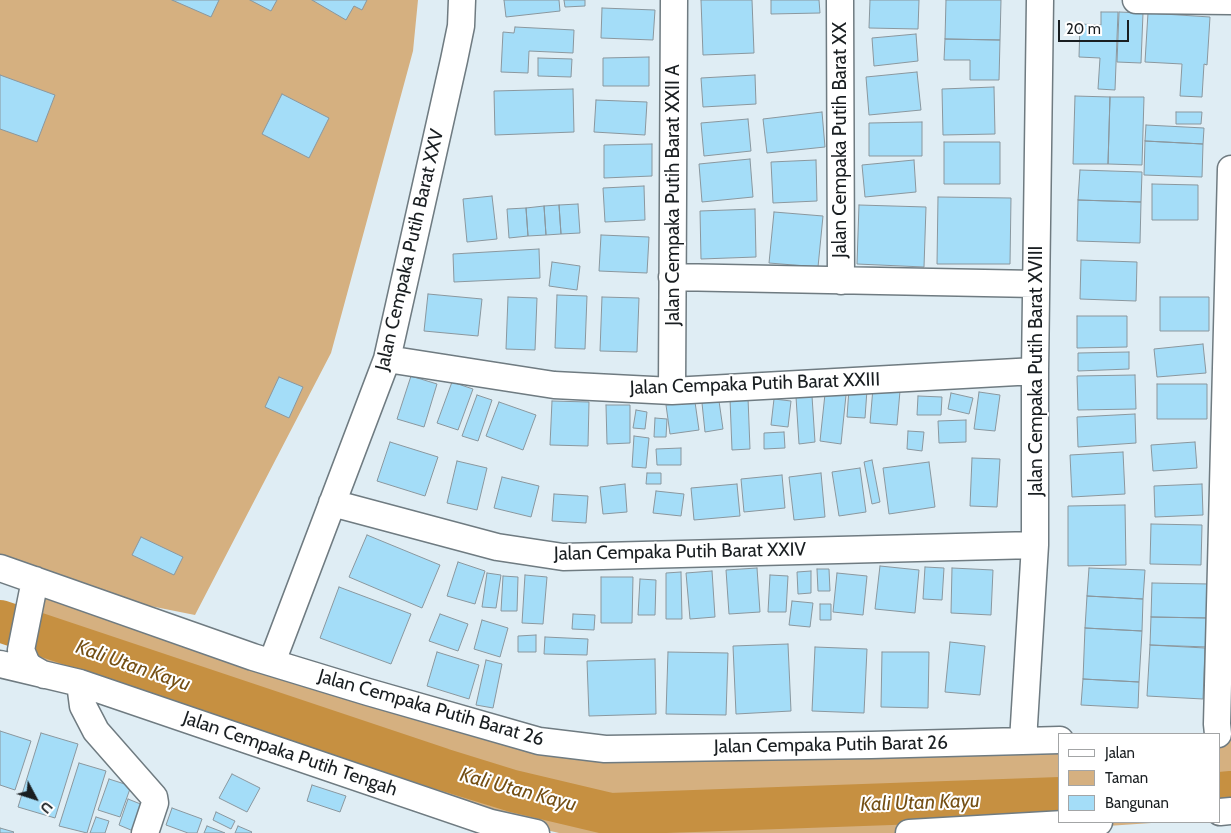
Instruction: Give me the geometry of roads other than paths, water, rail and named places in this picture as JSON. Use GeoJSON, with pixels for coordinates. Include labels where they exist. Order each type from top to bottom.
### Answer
{"type":"FeatureCollection","features":[{"type":"Feature","properties":{"kind":"street","name":"Jalan Cempaka Putih Barat XXV"},"geometry":{"type":"LineString","coordinates":[[272,662],[387,359],[454,60],[461,26],[462,0]]}},
{"type":"Feature","properties":{"kind":"street","name":"Jalan Cempaka Putih Barat XXII A"},"geometry":{"type":"LineString","coordinates":[[672,390],[674,0]]}},
{"type":"Feature","properties":{"kind":"street","name":"Jalan Cempaka Putih Barat XX"},"geometry":{"type":"LineString","coordinates":[[840,0],[841,281]]}},
{"type":"Feature","properties":{"kind":"street","name":"Jalan Cempaka Putih Barat XVIII"},"geometry":{"type":"LineString","coordinates":[[1023,741],[1035,545],[1035,371],[1040,0]]}},
{"type":"Feature","properties":{"kind":"street"},"geometry":{"type":"LineString","coordinates":[[1136,0],[1231,1]]}},
{"type":"Feature","properties":{"kind":"street"},"geometry":{"type":"LineString","coordinates":[[1218,733],[1231,169]]}},
{"type":"Feature","properties":{"kind":"street","name":"Jalan Cempaka Putih Barat XX"},"geometry":{"type":"LineString","coordinates":[[672,278],[1036,284]]}},
{"type":"Feature","properties":{"kind":"street","name":"Jalan Cempaka Putih Barat XXIII"},"geometry":{"type":"LineString","coordinates":[[387,359],[554,385],[672,390],[1035,371]]}},
{"type":"Feature","properties":{"kind":"street","name":"Jalan Cempaka Putih Barat XXIV"},"geometry":{"type":"LineString","coordinates":[[332,503],[497,547],[563,557],[1035,545]]}},
{"type":"Feature","properties":{"kind":"street","name":"Jalan Cempaka Putih Barat 26"},"geometry":{"type":"LineString","coordinates":[[0,568],[33,587],[272,662],[513,735],[539,741],[605,749],[1058,740]]}},
{"type":"Feature","properties":{"kind":"street"},"geometry":{"type":"LineString","coordinates":[[33,587],[15,646],[30,667],[44,675]]}},
{"type":"Feature","properties":{"kind":"street","name":"Jalan Cempaka Putih Tengah"},"geometry":{"type":"LineString","coordinates":[[0,664],[80,683],[491,823],[536,833]]}},
{"type":"Feature","properties":{"kind":"street"},"geometry":{"type":"LineString","coordinates":[[80,683],[83,706],[92,725],[154,797],[155,803],[144,833]]}},
{"type":"Feature","properties":{"kind":"street"},"geometry":{"type":"LineString","coordinates":[[909,833],[1028,830],[1090,823]]}},
{"type":"Feature","properties":{"kind":"waterway","name":"Kali Utan Kayu"},"geometry":{"type":"LineString","coordinates":[[0,621],[442,769],[513,791],[610,814],[1058,798]]}},
{"type":"Feature","properties":{"kind":"waterway","name":"Kali Utan Kayu"},"geometry":{"type":"LineString","coordinates":[[1221,793],[1231,792]]}}]}
